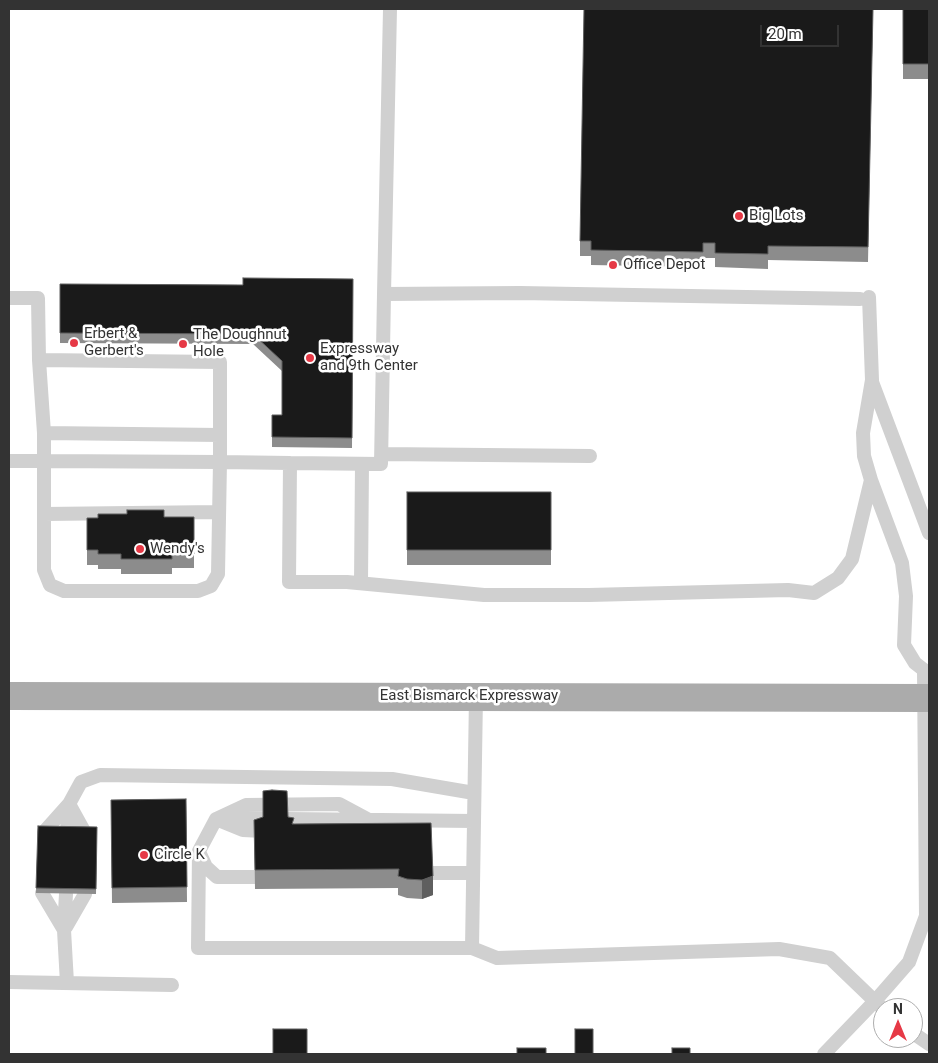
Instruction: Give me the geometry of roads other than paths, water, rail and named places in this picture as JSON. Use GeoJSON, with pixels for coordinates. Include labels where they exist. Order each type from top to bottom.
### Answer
{"type":"FeatureCollection","features":[{"type":"Feature","properties":{"kind":"main road","name":"East Bismarck Expressway"},"geometry":{"type":"LineString","coordinates":[[9,696],[926,698]]}},
{"type":"Feature","properties":{"kind":"lane"},"geometry":{"type":"LineString","coordinates":[[9,461],[381,464],[390,9]]}},
{"type":"Feature","properties":{"kind":"lane"},"geometry":{"type":"LineString","coordinates":[[384,294],[865,298],[872,380],[864,433],[864,456],[902,563],[906,596],[904,645],[915,663],[927,668],[926,916],[909,962],[884,998]]}},
{"type":"Feature","properties":{"kind":"lane"},"geometry":{"type":"LineString","coordinates":[[9,298],[38,298],[39,360],[44,433],[44,570],[50,585],[64,591],[198,591],[211,586],[218,574],[220,362],[39,360]]}},
{"type":"Feature","properties":{"kind":"lane"},"geometry":{"type":"LineString","coordinates":[[872,380],[929,533]]}},
{"type":"Feature","properties":{"kind":"lane"},"geometry":{"type":"LineString","coordinates":[[44,433],[220,435]]}},
{"type":"Feature","properties":{"kind":"lane"},"geometry":{"type":"LineString","coordinates":[[382,454],[590,456]]}},
{"type":"Feature","properties":{"kind":"lane"},"geometry":{"type":"LineString","coordinates":[[290,463],[289,582],[361,583],[484,595],[589,595],[788,590],[814,593],[838,578],[852,559],[871,480]]}},
{"type":"Feature","properties":{"kind":"lane"},"geometry":{"type":"LineString","coordinates":[[361,583],[362,464]]}},
{"type":"Feature","properties":{"kind":"lane"},"geometry":{"type":"LineString","coordinates":[[44,514],[219,512]]}},
{"type":"Feature","properties":{"kind":"lane"},"geometry":{"type":"LineString","coordinates":[[472,948],[476,696]]}},
{"type":"Feature","properties":{"kind":"lane"},"geometry":{"type":"LineString","coordinates":[[44,832],[69,804],[80,782],[100,775],[392,779],[474,793]]}},
{"type":"Feature","properties":{"kind":"lane"},"geometry":{"type":"LineString","coordinates":[[67,832],[69,804]]}},
{"type":"Feature","properties":{"kind":"lane"},"geometry":{"type":"LineString","coordinates":[[69,804],[85,833]]}},
{"type":"Feature","properties":{"kind":"lane"},"geometry":{"type":"LineString","coordinates":[[367,819],[339,804],[246,805],[216,819],[199,851],[198,948],[472,948],[497,958],[779,949],[830,958],[873,999]]}},
{"type":"Feature","properties":{"kind":"lane"},"geometry":{"type":"LineString","coordinates":[[216,819],[263,825]]}},
{"type":"Feature","properties":{"kind":"lane"},"geometry":{"type":"LineString","coordinates":[[288,825],[367,819],[474,821]]}},
{"type":"Feature","properties":{"kind":"lane"},"geometry":{"type":"LineString","coordinates":[[199,851],[206,866],[217,877],[255,877]]}},
{"type":"Feature","properties":{"kind":"lane"},"geometry":{"type":"LineString","coordinates":[[432,874],[473,874]]}},
{"type":"Feature","properties":{"kind":"lane"},"geometry":{"type":"LineString","coordinates":[[42,893],[64,930]]}},
{"type":"Feature","properties":{"kind":"lane"},"geometry":{"type":"LineString","coordinates":[[66,894],[64,930],[66,983]]}},
{"type":"Feature","properties":{"kind":"lane"},"geometry":{"type":"LineString","coordinates":[[64,930],[85,894]]}},
{"type":"Feature","properties":{"kind":"lane"},"geometry":{"type":"LineString","coordinates":[[9,982],[172,985]]}},
{"type":"Feature","properties":{"kind":"lane"},"geometry":{"type":"LineString","coordinates":[[824,1054],[873,1010]]}},
{"type":"Feature","properties":{"kind":"place","name":"Big Lots"},"geometry":{"type":"Point","coordinates":[739,216]}},
{"type":"Feature","properties":{"kind":"place","name":"Office Depot"},"geometry":{"type":"Point","coordinates":[613,265]}},
{"type":"Feature","properties":{"kind":"place","name":"Erbert & Gerbert's"},"geometry":{"type":"Point","coordinates":[74,343]}},
{"type":"Feature","properties":{"kind":"place","name":"The Doughnut Hole"},"geometry":{"type":"Point","coordinates":[183,344]}},
{"type":"Feature","properties":{"kind":"place","name":"Expressway and 9th Center"},"geometry":{"type":"Point","coordinates":[310,358]}},
{"type":"Feature","properties":{"kind":"place","name":"Wendy's"},"geometry":{"type":"Point","coordinates":[140,549]}},
{"type":"Feature","properties":{"kind":"place","name":"Circle K"},"geometry":{"type":"Point","coordinates":[144,855]}}]}
